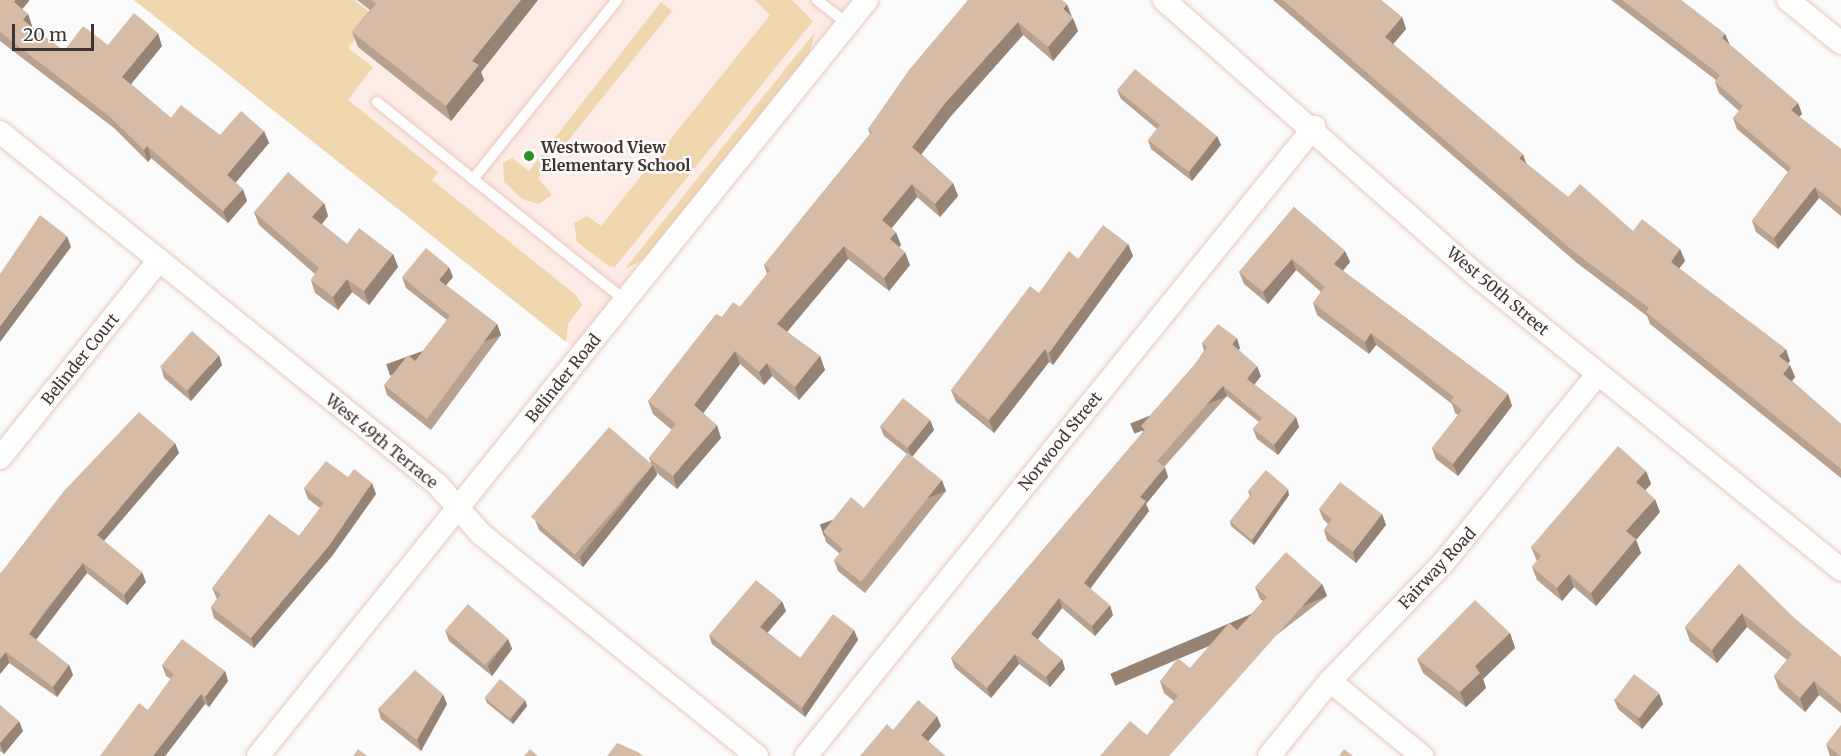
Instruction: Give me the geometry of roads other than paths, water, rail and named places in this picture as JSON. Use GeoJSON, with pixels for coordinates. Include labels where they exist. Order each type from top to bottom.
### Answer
{"type":"FeatureCollection","features":[{"type":"Feature","properties":{"kind":"street","name":"Belinder Road"},"geometry":{"type":"LineString","coordinates":[[258,756],[867,0]]}},
{"type":"Feature","properties":{"kind":"street","name":"West 50th Street"},"geometry":{"type":"LineString","coordinates":[[1164,0],[1314,127],[1481,279],[1841,570]]}},
{"type":"Feature","properties":{"kind":"street"},"geometry":{"type":"LineString","coordinates":[[1788,0],[1841,43]]}},
{"type":"Feature","properties":{"kind":"street","name":"Norwood Street"},"geometry":{"type":"LineString","coordinates":[[806,756],[1314,127]]}},
{"type":"Feature","properties":{"kind":"street","name":"West 49th Terrace"},"geometry":{"type":"LineString","coordinates":[[0,132],[436,484],[481,534],[757,756]]}},
{"type":"Feature","properties":{"kind":"street","name":"Belinder Court"},"geometry":{"type":"LineString","coordinates":[[0,458],[159,260]]}},
{"type":"Feature","properties":{"kind":"street","name":"Fairway Road"},"geometry":{"type":"LineString","coordinates":[[1269,756],[1330,681],[1444,562],[1598,374]]}},
{"type":"Feature","properties":{"kind":"street"},"geometry":{"type":"LineString","coordinates":[[1330,681],[1422,756]]}},
{"type":"Feature","properties":{"kind":"lane"},"geometry":{"type":"LineString","coordinates":[[473,179],[617,0]]}},
{"type":"Feature","properties":{"kind":"lane"},"geometry":{"type":"LineString","coordinates":[[817,0],[848,24]]}},
{"type":"Feature","properties":{"kind":"lane"},"geometry":{"type":"LineString","coordinates":[[377,102],[626,301]]}},
{"type":"Feature","properties":{"kind":"place","name":"Westwood View Elementary School"},"geometry":{"type":"Point","coordinates":[529,156]}}]}
